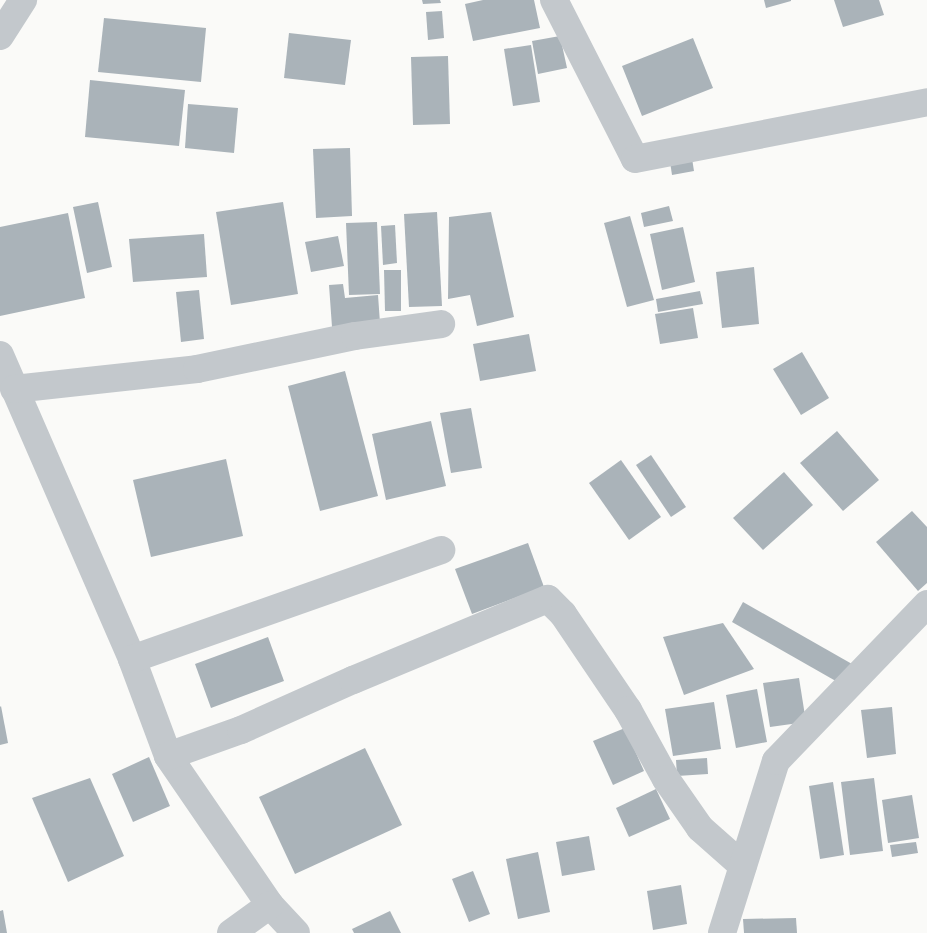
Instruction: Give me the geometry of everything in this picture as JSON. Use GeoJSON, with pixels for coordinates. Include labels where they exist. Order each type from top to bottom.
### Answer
{"type":"FeatureCollection","features":[{"type":"Feature","properties":{"kind":"street"},"geometry":{"type":"LineString","coordinates":[[0,36],[23,0]]}},
{"type":"Feature","properties":{"kind":"street"},"geometry":{"type":"LineString","coordinates":[[554,0],[634,159],[927,102]]}},
{"type":"Feature","properties":{"kind":"street"},"geometry":{"type":"LineString","coordinates":[[14,389],[198,369],[355,336],[441,324]]}},
{"type":"Feature","properties":{"kind":"street"},"geometry":{"type":"LineString","coordinates":[[0,356],[132,659],[168,756],[270,905],[296,933]]}},
{"type":"Feature","properties":{"kind":"street"},"geometry":{"type":"LineString","coordinates":[[132,659],[441,550]]}},
{"type":"Feature","properties":{"kind":"street"},"geometry":{"type":"LineString","coordinates":[[168,756],[242,730],[353,680],[548,599],[563,614],[622,702],[666,779],[700,828],[743,866]]}},
{"type":"Feature","properties":{"kind":"street"},"geometry":{"type":"LineString","coordinates":[[722,933],[776,761],[927,604]]}},
{"type":"Feature","properties":{"kind":"street"},"geometry":{"type":"LineString","coordinates":[[231,933],[270,905]]}},
{"type":"Feature","properties":{"kind":"building"},"geometry":{"type":"Polygon","coordinates":[[[422,0],[440,0],[441,3],[423,4],[422,0]]]}},
{"type":"Feature","properties":{"kind":"building"},"geometry":{"type":"Polygon","coordinates":[[[483,0],[534,0],[540,28],[473,41],[465,4],[483,0]]]}},
{"type":"Feature","properties":{"kind":"building"},"geometry":{"type":"Polygon","coordinates":[[[764,0],[791,0],[791,1],[766,8],[764,0]]]}},
{"type":"Feature","properties":{"kind":"building"},"geometry":{"type":"Polygon","coordinates":[[[834,0],[879,0],[884,15],[843,27],[834,0]]]}},
{"type":"Feature","properties":{"kind":"building"},"geometry":{"type":"Polygon","coordinates":[[[442,11],[444,38],[428,40],[426,12],[442,11]]]}},
{"type":"Feature","properties":{"kind":"building"},"geometry":{"type":"Polygon","coordinates":[[[104,18],[206,28],[201,82],[98,72],[104,18]]]}},
{"type":"Feature","properties":{"kind":"building"},"geometry":{"type":"Polygon","coordinates":[[[289,33],[351,40],[345,85],[284,78],[289,33]]]}},
{"type":"Feature","properties":{"kind":"building"},"geometry":{"type":"Polygon","coordinates":[[[560,36],[567,68],[538,74],[532,41],[560,36]]]}},
{"type":"Feature","properties":{"kind":"building"},"geometry":{"type":"Polygon","coordinates":[[[693,38],[713,88],[642,116],[622,66],[693,38]]]}},
{"type":"Feature","properties":{"kind":"building"},"geometry":{"type":"Polygon","coordinates":[[[531,45],[540,102],[513,106],[504,49],[531,45]]]}},
{"type":"Feature","properties":{"kind":"building"},"geometry":{"type":"Polygon","coordinates":[[[448,56],[450,124],[413,125],[411,57],[448,56]]]}},
{"type":"Feature","properties":{"kind":"building"},"geometry":{"type":"Polygon","coordinates":[[[90,80],[185,90],[179,146],[85,137],[90,80]]]}},
{"type":"Feature","properties":{"kind":"building"},"geometry":{"type":"Polygon","coordinates":[[[188,104],[238,108],[234,153],[185,148],[188,104]]]}},
{"type":"Feature","properties":{"kind":"building"},"geometry":{"type":"Polygon","coordinates":[[[350,148],[352,216],[316,218],[313,149],[350,148]]]}},
{"type":"Feature","properties":{"kind":"building"},"geometry":{"type":"Polygon","coordinates":[[[691,152],[694,171],[672,175],[669,155],[691,152]]]}},
{"type":"Feature","properties":{"kind":"building"},"geometry":{"type":"Polygon","coordinates":[[[98,202],[112,267],[87,273],[73,207],[98,202]]]}},
{"type":"Feature","properties":{"kind":"building"},"geometry":{"type":"Polygon","coordinates":[[[283,202],[298,294],[231,305],[216,212],[283,202]]]}},
{"type":"Feature","properties":{"kind":"building"},"geometry":{"type":"Polygon","coordinates":[[[669,206],[673,221],[644,227],[641,213],[669,206]]]}},
{"type":"Feature","properties":{"kind":"building"},"geometry":{"type":"Polygon","coordinates":[[[437,212],[442,306],[409,307],[404,214],[437,212]]]}},
{"type":"Feature","properties":{"kind":"building"},"geometry":{"type":"Polygon","coordinates":[[[491,212],[514,317],[477,326],[470,295],[448,299],[449,217],[491,212]]]}},
{"type":"Feature","properties":{"kind":"building"},"geometry":{"type":"Polygon","coordinates":[[[68,213],[85,298],[0,316],[0,227],[68,213]]]}},
{"type":"Feature","properties":{"kind":"building"},"geometry":{"type":"Polygon","coordinates":[[[630,216],[654,300],[627,307],[604,223],[630,216]]]}},
{"type":"Feature","properties":{"kind":"building"},"geometry":{"type":"Polygon","coordinates":[[[377,222],[380,294],[349,295],[346,223],[377,222]]]}},
{"type":"Feature","properties":{"kind":"building"},"geometry":{"type":"Polygon","coordinates":[[[395,225],[397,263],[383,265],[381,226],[395,225]]]}},
{"type":"Feature","properties":{"kind":"building"},"geometry":{"type":"Polygon","coordinates":[[[683,227],[695,282],[662,290],[650,234],[683,227]]]}},
{"type":"Feature","properties":{"kind":"building"},"geometry":{"type":"Polygon","coordinates":[[[204,234],[207,277],[133,282],[129,239],[204,234]]]}},
{"type":"Feature","properties":{"kind":"building"},"geometry":{"type":"Polygon","coordinates":[[[338,236],[344,266],[311,272],[305,242],[338,236]]]}},
{"type":"Feature","properties":{"kind":"building"},"geometry":{"type":"Polygon","coordinates":[[[754,267],[759,324],[722,328],[716,272],[754,267]]]}},
{"type":"Feature","properties":{"kind":"building"},"geometry":{"type":"Polygon","coordinates":[[[384,270],[401,270],[401,311],[385,311],[384,270]]]}},
{"type":"Feature","properties":{"kind":"building"},"geometry":{"type":"Polygon","coordinates":[[[343,284],[345,298],[378,295],[380,323],[332,327],[329,285],[343,284]]]}},
{"type":"Feature","properties":{"kind":"building"},"geometry":{"type":"Polygon","coordinates":[[[199,290],[204,339],[181,342],[176,292],[199,290]]]}},
{"type":"Feature","properties":{"kind":"building"},"geometry":{"type":"Polygon","coordinates":[[[700,291],[703,304],[658,312],[656,299],[700,291]]]}},
{"type":"Feature","properties":{"kind":"building"},"geometry":{"type":"Polygon","coordinates":[[[693,308],[698,338],[660,344],[655,314],[693,308]]]}},
{"type":"Feature","properties":{"kind":"building"},"geometry":{"type":"Polygon","coordinates":[[[529,334],[536,371],[480,381],[473,344],[529,334]]]}},
{"type":"Feature","properties":{"kind":"building"},"geometry":{"type":"Polygon","coordinates":[[[802,352],[829,398],[801,415],[773,369],[802,352]]]}},
{"type":"Feature","properties":{"kind":"building"},"geometry":{"type":"Polygon","coordinates":[[[345,371],[378,496],[320,511],[288,386],[345,371]]]}},
{"type":"Feature","properties":{"kind":"building"},"geometry":{"type":"Polygon","coordinates":[[[471,408],[482,468],[451,473],[440,413],[471,408]]]}},
{"type":"Feature","properties":{"kind":"building"},"geometry":{"type":"Polygon","coordinates":[[[431,421],[446,486],[386,500],[372,434],[431,421]]]}},
{"type":"Feature","properties":{"kind":"building"},"geometry":{"type":"Polygon","coordinates":[[[837,431],[879,480],[843,511],[800,463],[837,431]]]}},
{"type":"Feature","properties":{"kind":"building"},"geometry":{"type":"Polygon","coordinates":[[[651,455],[686,507],[671,517],[636,465],[651,455]]]}},
{"type":"Feature","properties":{"kind":"building"},"geometry":{"type":"Polygon","coordinates":[[[226,459],[243,536],[151,557],[133,480],[226,459]]]}},
{"type":"Feature","properties":{"kind":"building"},"geometry":{"type":"Polygon","coordinates":[[[621,460],[661,517],[629,540],[589,483],[621,460]]]}},
{"type":"Feature","properties":{"kind":"building"},"geometry":{"type":"Polygon","coordinates":[[[784,472],[813,505],[763,550],[733,518],[784,472]]]}},
{"type":"Feature","properties":{"kind":"building"},"geometry":{"type":"Polygon","coordinates":[[[912,511],[927,527],[927,583],[918,591],[876,542],[912,511]]]}},
{"type":"Feature","properties":{"kind":"building"},"geometry":{"type":"Polygon","coordinates":[[[528,543],[544,587],[472,614],[455,569],[528,543]]]}},
{"type":"Feature","properties":{"kind":"building"},"geometry":{"type":"Polygon","coordinates":[[[743,602],[852,664],[841,684],[732,622],[743,602]]]}},
{"type":"Feature","properties":{"kind":"building"},"geometry":{"type":"Polygon","coordinates":[[[723,623],[754,669],[684,695],[663,637],[723,623]]]}},
{"type":"Feature","properties":{"kind":"building"},"geometry":{"type":"Polygon","coordinates":[[[268,637],[284,681],[211,708],[195,664],[268,637]]]}},
{"type":"Feature","properties":{"kind":"building"},"geometry":{"type":"Polygon","coordinates":[[[799,678],[806,722],[770,727],[763,683],[799,678]]]}},
{"type":"Feature","properties":{"kind":"building"},"geometry":{"type":"Polygon","coordinates":[[[757,689],[767,742],[736,748],[726,695],[757,689]]]}},
{"type":"Feature","properties":{"kind":"building"},"geometry":{"type":"Polygon","coordinates":[[[714,702],[721,749],[673,756],[665,709],[714,702]]]}},
{"type":"Feature","properties":{"kind":"building"},"geometry":{"type":"Polygon","coordinates":[[[0,707],[8,743],[0,745],[0,707]]]}},
{"type":"Feature","properties":{"kind":"building"},"geometry":{"type":"Polygon","coordinates":[[[892,707],[896,754],[867,758],[861,710],[892,707]]]}},
{"type":"Feature","properties":{"kind":"building"},"geometry":{"type":"Polygon","coordinates":[[[625,728],[644,771],[613,785],[593,741],[625,728]]]}},
{"type":"Feature","properties":{"kind":"building"},"geometry":{"type":"Polygon","coordinates":[[[365,748],[402,825],[295,874],[259,797],[365,748]]]}},
{"type":"Feature","properties":{"kind":"building"},"geometry":{"type":"Polygon","coordinates":[[[149,757],[170,806],[133,822],[112,774],[149,757]]]}},
{"type":"Feature","properties":{"kind":"building"},"geometry":{"type":"Polygon","coordinates":[[[707,758],[708,774],[677,776],[676,760],[707,758]]]}},
{"type":"Feature","properties":{"kind":"building"},"geometry":{"type":"Polygon","coordinates":[[[90,778],[124,856],[68,882],[32,798],[90,778]]]}},
{"type":"Feature","properties":{"kind":"building"},"geometry":{"type":"Polygon","coordinates":[[[874,778],[883,851],[850,855],[841,782],[874,778]]]}},
{"type":"Feature","properties":{"kind":"building"},"geometry":{"type":"Polygon","coordinates":[[[833,782],[844,855],[820,859],[809,786],[833,782]]]}},
{"type":"Feature","properties":{"kind":"building"},"geometry":{"type":"Polygon","coordinates":[[[656,789],[670,819],[629,837],[616,808],[656,789]]]}},
{"type":"Feature","properties":{"kind":"building"},"geometry":{"type":"Polygon","coordinates":[[[912,795],[919,838],[888,843],[882,800],[912,795]]]}},
{"type":"Feature","properties":{"kind":"building"},"geometry":{"type":"Polygon","coordinates":[[[589,836],[595,870],[562,876],[556,842],[589,836]]]}},
{"type":"Feature","properties":{"kind":"building"},"geometry":{"type":"Polygon","coordinates":[[[916,842],[918,853],[892,857],[890,845],[916,842]]]}},
{"type":"Feature","properties":{"kind":"building"},"geometry":{"type":"Polygon","coordinates":[[[538,852],[550,912],[518,919],[506,859],[538,852]]]}},
{"type":"Feature","properties":{"kind":"building"},"geometry":{"type":"Polygon","coordinates":[[[473,871],[490,914],[469,922],[452,879],[473,871]]]}},
{"type":"Feature","properties":{"kind":"building"},"geometry":{"type":"Polygon","coordinates":[[[681,885],[687,924],[653,930],[647,891],[681,885]]]}},
{"type":"Feature","properties":{"kind":"building"},"geometry":{"type":"Polygon","coordinates":[[[3,910],[7,933],[0,933],[0,911],[3,910]]]}},
{"type":"Feature","properties":{"kind":"building"},"geometry":{"type":"Polygon","coordinates":[[[390,911],[401,933],[354,933],[352,929],[390,911]]]}},
{"type":"Feature","properties":{"kind":"building"},"geometry":{"type":"Polygon","coordinates":[[[796,918],[797,933],[744,933],[743,919],[796,918]]]}}]}
